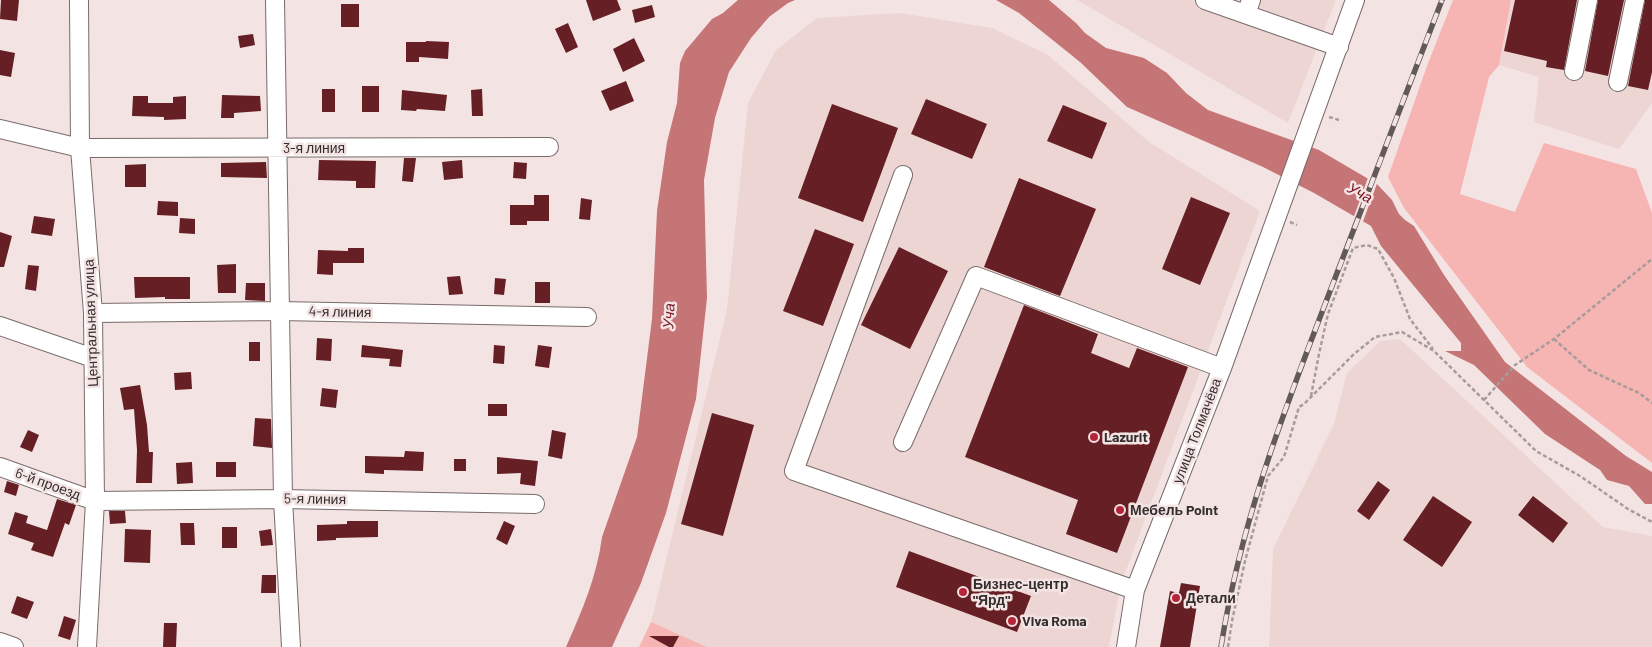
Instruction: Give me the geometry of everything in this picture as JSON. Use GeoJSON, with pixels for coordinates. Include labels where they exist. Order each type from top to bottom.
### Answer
{"type":"FeatureCollection","features":[{"type":"Feature","properties":{"kind":"street","name":"Центральная улица"},"geometry":{"type":"LineString","coordinates":[[79,0],[80,148],[93,313],[95,501],[87,647]]}},
{"type":"Feature","properties":{"kind":"street"},"geometry":{"type":"LineString","coordinates":[[275,0],[283,499],[291,647]]}},
{"type":"Feature","properties":{"kind":"street"},"geometry":{"type":"LineString","coordinates":[[1205,0],[1248,7],[1339,48],[1356,0]]}},
{"type":"Feature","properties":{"kind":"street"},"geometry":{"type":"LineString","coordinates":[[1574,71],[1588,0]]}},
{"type":"Feature","properties":{"kind":"street"},"geometry":{"type":"LineString","coordinates":[[1618,82],[1635,0]]}},
{"type":"Feature","properties":{"kind":"street","name":"улица Толмачёва"},"geometry":{"type":"LineString","coordinates":[[1126,647],[1135,590],[1222,368],[1339,48]]}},
{"type":"Feature","properties":{"kind":"street","name":"3-я линия"},"geometry":{"type":"LineString","coordinates":[[0,129],[80,148],[549,147]]}},
{"type":"Feature","properties":{"kind":"street"},"geometry":{"type":"LineString","coordinates":[[903,175],[794,471],[1135,590]]}},
{"type":"Feature","properties":{"kind":"street"},"geometry":{"type":"LineString","coordinates":[[903,442],[976,276],[1222,368]]}},
{"type":"Feature","properties":{"kind":"street","name":"4-я линия"},"geometry":{"type":"LineString","coordinates":[[93,313],[280,311],[587,317]]}},
{"type":"Feature","properties":{"kind":"street"},"geometry":{"type":"LineString","coordinates":[[0,326],[93,358]]}},
{"type":"Feature","properties":{"kind":"street","name":"6-й проезд"},"geometry":{"type":"LineString","coordinates":[[0,467],[95,501]]}},
{"type":"Feature","properties":{"kind":"street","name":"5-я линия"},"geometry":{"type":"LineString","coordinates":[[95,501],[283,499],[535,504]]}},
{"type":"Feature","properties":{"kind":"street"},"geometry":{"type":"LineString","coordinates":[[0,642],[14,647]]}},
{"type":"Feature","properties":{"kind":"path"},"geometry":{"type":"LineString","coordinates":[[1311,398],[1328,314],[1353,248],[1366,245],[1378,249],[1394,278],[1410,319],[1434,351],[1536,451],[1580,476],[1628,509],[1652,522]]}},
{"type":"Feature","properties":{"kind":"path"},"geometry":{"type":"LineString","coordinates":[[1484,400],[1515,365],[1554,339],[1652,259]]}},
{"type":"Feature","properties":{"kind":"path"},"geometry":{"type":"LineString","coordinates":[[1228,647],[1245,561],[1268,476],[1284,457],[1299,407],[1311,398],[1354,354],[1375,337],[1402,332],[1434,351]]}},
{"type":"Feature","properties":{"kind":"path"},"geometry":{"type":"LineString","coordinates":[[1554,339],[1589,370],[1640,393],[1652,403]]}},
{"type":"Feature","properties":{"kind":"shaded area"},"geometry":{"type":"Polygon","coordinates":[[[1077,0],[1336,0],[1288,123],[1077,0]]]}},
{"type":"Feature","properties":{"kind":"shaded area"},"geometry":{"type":"Polygon","coordinates":[[[1453,0],[1511,0],[1499,65],[1489,77],[1460,194],[1515,212],[1544,143],[1636,169],[1652,213],[1652,463],[1527,367],[1404,208],[1388,177],[1427,66],[1453,0]]]}},
{"type":"Feature","properties":{"kind":"shaded area"},"geometry":{"type":"Polygon","coordinates":[[[1511,0],[1652,0],[1652,103],[1619,149],[1534,122],[1539,77],[1499,65],[1511,0]]]}},
{"type":"Feature","properties":{"kind":"shaded area"},"geometry":{"type":"Polygon","coordinates":[[[900,13],[992,28],[1048,55],[1149,142],[1260,211],[1121,584],[1109,647],[707,647],[651,622],[727,309],[748,103],[776,50],[817,18],[900,13]]]}},
{"type":"Feature","properties":{"kind":"shaded area"},"geometry":{"type":"Polygon","coordinates":[[[1400,339],[1603,527],[1652,536],[1652,647],[1269,647],[1273,549],[1334,424],[1347,373],[1380,341],[1400,339]]]}},
{"type":"Feature","properties":{"kind":"shaded area"},"geometry":{"type":"Polygon","coordinates":[[[651,622],[707,647],[639,647],[651,622]]]}},
{"type":"Feature","properties":{"kind":"water","name":"Уча"},"geometry":{"type":"Polygon","coordinates":[[[738,0],[795,0],[769,17],[751,38],[729,72],[715,118],[704,180],[707,298],[696,399],[666,513],[641,583],[612,647],[566,647],[588,593],[597,566],[602,537],[637,437],[652,319],[657,211],[667,142],[677,103],[680,63],[685,51],[712,19],[723,13],[738,0]]]}},
{"type":"Feature","properties":{"kind":"water","name":"Уча"},"geometry":{"type":"Polygon","coordinates":[[[996,0],[1049,0],[1085,33],[1106,48],[1144,58],[1167,73],[1186,93],[1208,110],[1319,150],[1377,184],[1392,200],[1399,214],[1414,226],[1444,275],[1505,362],[1626,456],[1652,472],[1652,504],[1645,504],[1629,486],[1607,480],[1600,470],[1545,434],[1474,365],[1445,351],[1461,351],[1461,343],[1381,246],[1371,226],[1314,193],[1263,167],[1127,107],[1080,62],[1019,13],[996,0]]]}},
{"type":"Feature","properties":{"kind":"pier"},"geometry":{"type":"Polygon","coordinates":[[[1369,175],[1378,181],[1362,224],[1353,219],[1369,175]]]}},
{"type":"Feature","properties":{"kind":"building"},"geometry":{"type":"Polygon","coordinates":[[[1,0],[19,0],[17,21],[0,19],[1,0]]]}},
{"type":"Feature","properties":{"kind":"building"},"geometry":{"type":"Polygon","coordinates":[[[586,0],[617,0],[621,10],[593,21],[586,0]]]}},
{"type":"Feature","properties":{"kind":"building"},"geometry":{"type":"Polygon","coordinates":[[[1515,0],[1577,0],[1564,70],[1546,67],[1547,61],[1504,51],[1515,0]]]}},
{"type":"Feature","properties":{"kind":"building"},"geometry":{"type":"Polygon","coordinates":[[[1598,0],[1624,0],[1608,76],[1585,71],[1598,0]]]}},
{"type":"Feature","properties":{"kind":"building"},"geometry":{"type":"Polygon","coordinates":[[[1645,0],[1652,0],[1652,72],[1648,90],[1628,86],[1645,0]]]}},
{"type":"Feature","properties":{"kind":"building"},"geometry":{"type":"Polygon","coordinates":[[[341,4],[359,4],[359,27],[341,27],[341,4]]]}},
{"type":"Feature","properties":{"kind":"building"},"geometry":{"type":"Polygon","coordinates":[[[652,5],[655,17],[635,23],[632,10],[652,5]]]}},
{"type":"Feature","properties":{"kind":"building"},"geometry":{"type":"Polygon","coordinates":[[[568,23],[578,47],[566,53],[555,29],[568,23]]]}},
{"type":"Feature","properties":{"kind":"building"},"geometry":{"type":"Polygon","coordinates":[[[253,34],[255,45],[240,48],[238,36],[253,34]]]}},
{"type":"Feature","properties":{"kind":"building"},"geometry":{"type":"Polygon","coordinates":[[[634,38],[645,61],[623,72],[613,49],[634,38]]]}},
{"type":"Feature","properties":{"kind":"building"},"geometry":{"type":"Polygon","coordinates":[[[406,42],[449,42],[448,59],[419,57],[419,62],[406,62],[406,42]]]}},
{"type":"Feature","properties":{"kind":"building"},"geometry":{"type":"Polygon","coordinates":[[[0,50],[15,53],[11,77],[0,75],[0,50]]]}},
{"type":"Feature","properties":{"kind":"building"},"geometry":{"type":"Polygon","coordinates":[[[626,81],[634,101],[610,111],[601,91],[626,81]]]}},
{"type":"Feature","properties":{"kind":"building"},"geometry":{"type":"Polygon","coordinates":[[[362,86],[379,86],[379,112],[362,112],[362,86]]]}},
{"type":"Feature","properties":{"kind":"building"},"geometry":{"type":"Polygon","coordinates":[[[322,89],[335,89],[335,112],[322,112],[322,89]]]}},
{"type":"Feature","properties":{"kind":"building"},"geometry":{"type":"Polygon","coordinates":[[[482,89],[483,116],[472,116],[471,90],[482,89]]]}},
{"type":"Feature","properties":{"kind":"building"},"geometry":{"type":"Polygon","coordinates":[[[402,90],[447,95],[445,111],[401,110],[402,90]]]}},
{"type":"Feature","properties":{"kind":"building"},"geometry":{"type":"Polygon","coordinates":[[[222,95],[260,96],[261,111],[234,113],[234,118],[221,118],[222,95]]]}},
{"type":"Feature","properties":{"kind":"building"},"geometry":{"type":"Polygon","coordinates":[[[133,96],[148,96],[148,103],[173,103],[173,97],[186,96],[186,119],[164,120],[164,117],[132,116],[133,96]]]}},
{"type":"Feature","properties":{"kind":"building"},"geometry":{"type":"Polygon","coordinates":[[[926,99],[987,124],[972,159],[911,134],[926,99]]]}},
{"type":"Feature","properties":{"kind":"building"},"geometry":{"type":"Polygon","coordinates":[[[832,104],[898,128],[863,222],[798,198],[832,104]]]}},
{"type":"Feature","properties":{"kind":"building"},"geometry":{"type":"Polygon","coordinates":[[[1063,105],[1107,123],[1092,159],[1047,141],[1063,105]]]}},
{"type":"Feature","properties":{"kind":"building"},"geometry":{"type":"Polygon","coordinates":[[[404,158],[416,158],[413,182],[402,181],[404,158]]]}},
{"type":"Feature","properties":{"kind":"building"},"geometry":{"type":"Polygon","coordinates":[[[319,160],[376,161],[375,188],[356,188],[356,181],[318,180],[319,160]]]}},
{"type":"Feature","properties":{"kind":"building"},"geometry":{"type":"Polygon","coordinates":[[[462,160],[463,178],[444,180],[442,162],[462,160]]]}},
{"type":"Feature","properties":{"kind":"building"},"geometry":{"type":"Polygon","coordinates":[[[266,162],[267,178],[221,177],[221,163],[266,162]]]}},
{"type":"Feature","properties":{"kind":"building"},"geometry":{"type":"Polygon","coordinates":[[[514,162],[527,163],[526,179],[513,178],[514,162]]]}},
{"type":"Feature","properties":{"kind":"building"},"geometry":{"type":"Polygon","coordinates":[[[146,164],[146,187],[125,187],[125,165],[146,164]]]}},
{"type":"Feature","properties":{"kind":"building"},"geometry":{"type":"Polygon","coordinates":[[[1019,178],[1096,209],[1060,296],[984,267],[1019,178]]]}},
{"type":"Feature","properties":{"kind":"building"},"geometry":{"type":"Polygon","coordinates":[[[534,195],[549,195],[549,221],[527,221],[527,225],[510,225],[510,205],[534,205],[534,195]]]}},
{"type":"Feature","properties":{"kind":"building"},"geometry":{"type":"Polygon","coordinates":[[[1191,197],[1230,213],[1200,285],[1162,269],[1191,197]]]}},
{"type":"Feature","properties":{"kind":"building"},"geometry":{"type":"Polygon","coordinates":[[[581,198],[592,200],[590,220],[579,219],[581,198]]]}},
{"type":"Feature","properties":{"kind":"building"},"geometry":{"type":"Polygon","coordinates":[[[158,201],[178,202],[178,216],[157,215],[158,201]]]}},
{"type":"Feature","properties":{"kind":"building"},"geometry":{"type":"Polygon","coordinates":[[[34,216],[55,219],[52,236],[31,233],[34,216]]]}},
{"type":"Feature","properties":{"kind":"building"},"geometry":{"type":"Polygon","coordinates":[[[180,218],[195,219],[195,234],[179,233],[180,218]]]}},
{"type":"Feature","properties":{"kind":"building"},"geometry":{"type":"Polygon","coordinates":[[[815,229],[854,244],[823,326],[783,311],[815,229]]]}},
{"type":"Feature","properties":{"kind":"building"},"geometry":{"type":"Polygon","coordinates":[[[0,232],[12,236],[4,267],[0,267],[0,232]]]}},
{"type":"Feature","properties":{"kind":"building"},"geometry":{"type":"Polygon","coordinates":[[[899,247],[948,271],[910,349],[861,325],[899,247]]]}},
{"type":"Feature","properties":{"kind":"building"},"geometry":{"type":"Polygon","coordinates":[[[348,248],[364,248],[364,263],[333,263],[333,275],[317,274],[318,250],[348,251],[348,248]]]}},
{"type":"Feature","properties":{"kind":"building"},"geometry":{"type":"Polygon","coordinates":[[[236,264],[236,293],[218,293],[217,265],[236,264]]]}},
{"type":"Feature","properties":{"kind":"building"},"geometry":{"type":"Polygon","coordinates":[[[28,265],[39,266],[36,291],[25,289],[28,265]]]}},
{"type":"Feature","properties":{"kind":"building"},"geometry":{"type":"Polygon","coordinates":[[[460,276],[463,294],[449,295],[447,277],[460,276]]]}},
{"type":"Feature","properties":{"kind":"building"},"geometry":{"type":"Polygon","coordinates":[[[134,277],[190,277],[190,299],[165,299],[165,297],[135,298],[134,277]]]}},
{"type":"Feature","properties":{"kind":"building"},"geometry":{"type":"Polygon","coordinates":[[[495,278],[506,279],[504,295],[494,294],[495,278]]]}},
{"type":"Feature","properties":{"kind":"building"},"geometry":{"type":"Polygon","coordinates":[[[535,282],[550,282],[550,303],[535,303],[535,282]]]}},
{"type":"Feature","properties":{"kind":"building"},"geometry":{"type":"Polygon","coordinates":[[[246,283],[265,283],[265,301],[245,300],[246,283]]]}},
{"type":"Feature","properties":{"kind":"building"},"geometry":{"type":"Polygon","coordinates":[[[1024,305],[1098,334],[1091,353],[1129,368],[1137,348],[1188,367],[1117,553],[1066,534],[1078,500],[965,457],[1024,305]]]}},
{"type":"Feature","properties":{"kind":"building"},"geometry":{"type":"Polygon","coordinates":[[[317,338],[332,339],[331,361],[316,360],[317,338]]]}},
{"type":"Feature","properties":{"kind":"building"},"geometry":{"type":"Polygon","coordinates":[[[249,342],[260,342],[260,361],[249,361],[249,342]]]}},
{"type":"Feature","properties":{"kind":"building"},"geometry":{"type":"Polygon","coordinates":[[[362,345],[403,350],[401,367],[389,366],[390,359],[361,357],[362,345]]]}},
{"type":"Feature","properties":{"kind":"building"},"geometry":{"type":"Polygon","coordinates":[[[494,345],[505,346],[504,364],[493,363],[494,345]]]}},
{"type":"Feature","properties":{"kind":"building"},"geometry":{"type":"Polygon","coordinates":[[[538,345],[552,347],[549,368],[535,366],[538,345]]]}},
{"type":"Feature","properties":{"kind":"building"},"geometry":{"type":"Polygon","coordinates":[[[191,372],[192,389],[175,390],[174,373],[191,372]]]}},
{"type":"Feature","properties":{"kind":"building"},"geometry":{"type":"Polygon","coordinates":[[[140,385],[147,425],[149,452],[153,452],[152,483],[136,483],[137,450],[134,409],[124,410],[120,388],[140,385]]]}},
{"type":"Feature","properties":{"kind":"building"},"geometry":{"type":"Polygon","coordinates":[[[322,388],[338,390],[336,408],[320,406],[322,388]]]}},
{"type":"Feature","properties":{"kind":"building"},"geometry":{"type":"Polygon","coordinates":[[[488,404],[507,404],[507,416],[488,416],[488,404]]]}},
{"type":"Feature","properties":{"kind":"building"},"geometry":{"type":"Polygon","coordinates":[[[712,413],[754,425],[723,536],[681,524],[712,413]]]}},
{"type":"Feature","properties":{"kind":"building"},"geometry":{"type":"Polygon","coordinates":[[[255,418],[271,419],[272,448],[253,446],[255,418]]]}},
{"type":"Feature","properties":{"kind":"building"},"geometry":{"type":"Polygon","coordinates":[[[28,430],[39,435],[32,452],[20,447],[28,430]]]}},
{"type":"Feature","properties":{"kind":"building"},"geometry":{"type":"Polygon","coordinates":[[[552,430],[566,433],[562,459],[548,456],[552,430]]]}},
{"type":"Feature","properties":{"kind":"building"},"geometry":{"type":"Polygon","coordinates":[[[405,451],[424,452],[423,471],[384,470],[384,474],[365,473],[365,456],[404,457],[405,451]]]}},
{"type":"Feature","properties":{"kind":"building"},"geometry":{"type":"Polygon","coordinates":[[[497,457],[538,461],[535,486],[520,484],[521,473],[497,474],[497,457]]]}},
{"type":"Feature","properties":{"kind":"building"},"geometry":{"type":"Polygon","coordinates":[[[454,459],[466,459],[466,471],[454,471],[454,459]]]}},
{"type":"Feature","properties":{"kind":"building"},"geometry":{"type":"Polygon","coordinates":[[[192,462],[193,483],[177,484],[176,463],[192,462]]]}},
{"type":"Feature","properties":{"kind":"building"},"geometry":{"type":"Polygon","coordinates":[[[216,462],[236,462],[236,477],[216,477],[216,462]]]}},
{"type":"Feature","properties":{"kind":"building"},"geometry":{"type":"Polygon","coordinates":[[[7,481],[19,485],[16,496],[4,492],[7,481]]]}},
{"type":"Feature","properties":{"kind":"building"},"geometry":{"type":"Polygon","coordinates":[[[1378,481],[1390,490],[1369,520],[1357,511],[1378,481]]]}},
{"type":"Feature","properties":{"kind":"building"},"geometry":{"type":"Polygon","coordinates":[[[1433,496],[1472,522],[1442,567],[1403,540],[1433,496]]]}},
{"type":"Feature","properties":{"kind":"building"},"geometry":{"type":"Polygon","coordinates":[[[1533,496],[1568,523],[1553,543],[1518,515],[1533,496]]]}},
{"type":"Feature","properties":{"kind":"building"},"geometry":{"type":"Polygon","coordinates":[[[57,499],[76,505],[69,525],[65,523],[53,557],[31,550],[34,543],[8,534],[15,512],[28,516],[26,523],[47,530],[57,499]]]}},
{"type":"Feature","properties":{"kind":"building"},"geometry":{"type":"Polygon","coordinates":[[[109,511],[125,511],[126,523],[110,524],[109,511]]]}},
{"type":"Feature","properties":{"kind":"building"},"geometry":{"type":"Polygon","coordinates":[[[347,521],[378,521],[378,537],[336,538],[336,540],[317,541],[317,525],[347,524],[347,521]]]}},
{"type":"Feature","properties":{"kind":"building"},"geometry":{"type":"Polygon","coordinates":[[[504,521],[515,526],[507,545],[496,539],[504,521]]]}},
{"type":"Feature","properties":{"kind":"building"},"geometry":{"type":"Polygon","coordinates":[[[180,523],[194,523],[195,545],[181,545],[180,523]]]}},
{"type":"Feature","properties":{"kind":"building"},"geometry":{"type":"Polygon","coordinates":[[[222,527],[237,527],[237,548],[222,548],[222,527]]]}},
{"type":"Feature","properties":{"kind":"building"},"geometry":{"type":"Polygon","coordinates":[[[125,529],[151,530],[150,563],[124,562],[125,529]]]}},
{"type":"Feature","properties":{"kind":"building"},"geometry":{"type":"Polygon","coordinates":[[[271,529],[273,545],[261,546],[259,531],[271,529]]]}},
{"type":"Feature","properties":{"kind":"building","name":"Бизнес-центр \"Ярд\""},"geometry":{"type":"Polygon","coordinates":[[[909,551],[1031,596],[1017,632],[896,587],[909,551]]]}},
{"type":"Feature","properties":{"kind":"building"},"geometry":{"type":"Polygon","coordinates":[[[262,575],[276,575],[276,593],[261,593],[262,575]]]}},
{"type":"Feature","properties":{"kind":"building"},"geometry":{"type":"Polygon","coordinates":[[[1181,583],[1200,586],[1190,647],[1160,647],[1170,591],[1179,593],[1181,583]]]}},
{"type":"Feature","properties":{"kind":"building"},"geometry":{"type":"Polygon","coordinates":[[[17,596],[34,602],[27,619],[11,613],[17,596]]]}},
{"type":"Feature","properties":{"kind":"building"},"geometry":{"type":"Polygon","coordinates":[[[64,616],[76,620],[70,640],[58,636],[64,616]]]}},
{"type":"Feature","properties":{"kind":"building"},"geometry":{"type":"Polygon","coordinates":[[[164,623],[177,623],[176,647],[163,647],[164,623]]]}},
{"type":"Feature","properties":{"kind":"building"},"geometry":{"type":"Polygon","coordinates":[[[649,636],[679,636],[673,647],[669,647],[649,636]]]}},
{"type":"Feature","properties":{"kind":"railway"},"geometry":{"type":"LineString","coordinates":[[1221,647],[1240,553],[1282,419],[1442,0]]}},
{"type":"Feature","properties":{"kind":"place","name":"Lazurit"},"geometry":{"type":"Point","coordinates":[1094,437]}},
{"type":"Feature","properties":{"kind":"place","name":"Мебель Point"},"geometry":{"type":"Point","coordinates":[1120,510]}},
{"type":"Feature","properties":{"kind":"place","name":"Бизнес-центр \"Ярд\""},"geometry":{"type":"Point","coordinates":[963,592]}},
{"type":"Feature","properties":{"kind":"place","name":"Детали"},"geometry":{"type":"Point","coordinates":[1176,598]}},
{"type":"Feature","properties":{"kind":"place","name":"Viva Roma"},"geometry":{"type":"Point","coordinates":[1012,621]}}]}
